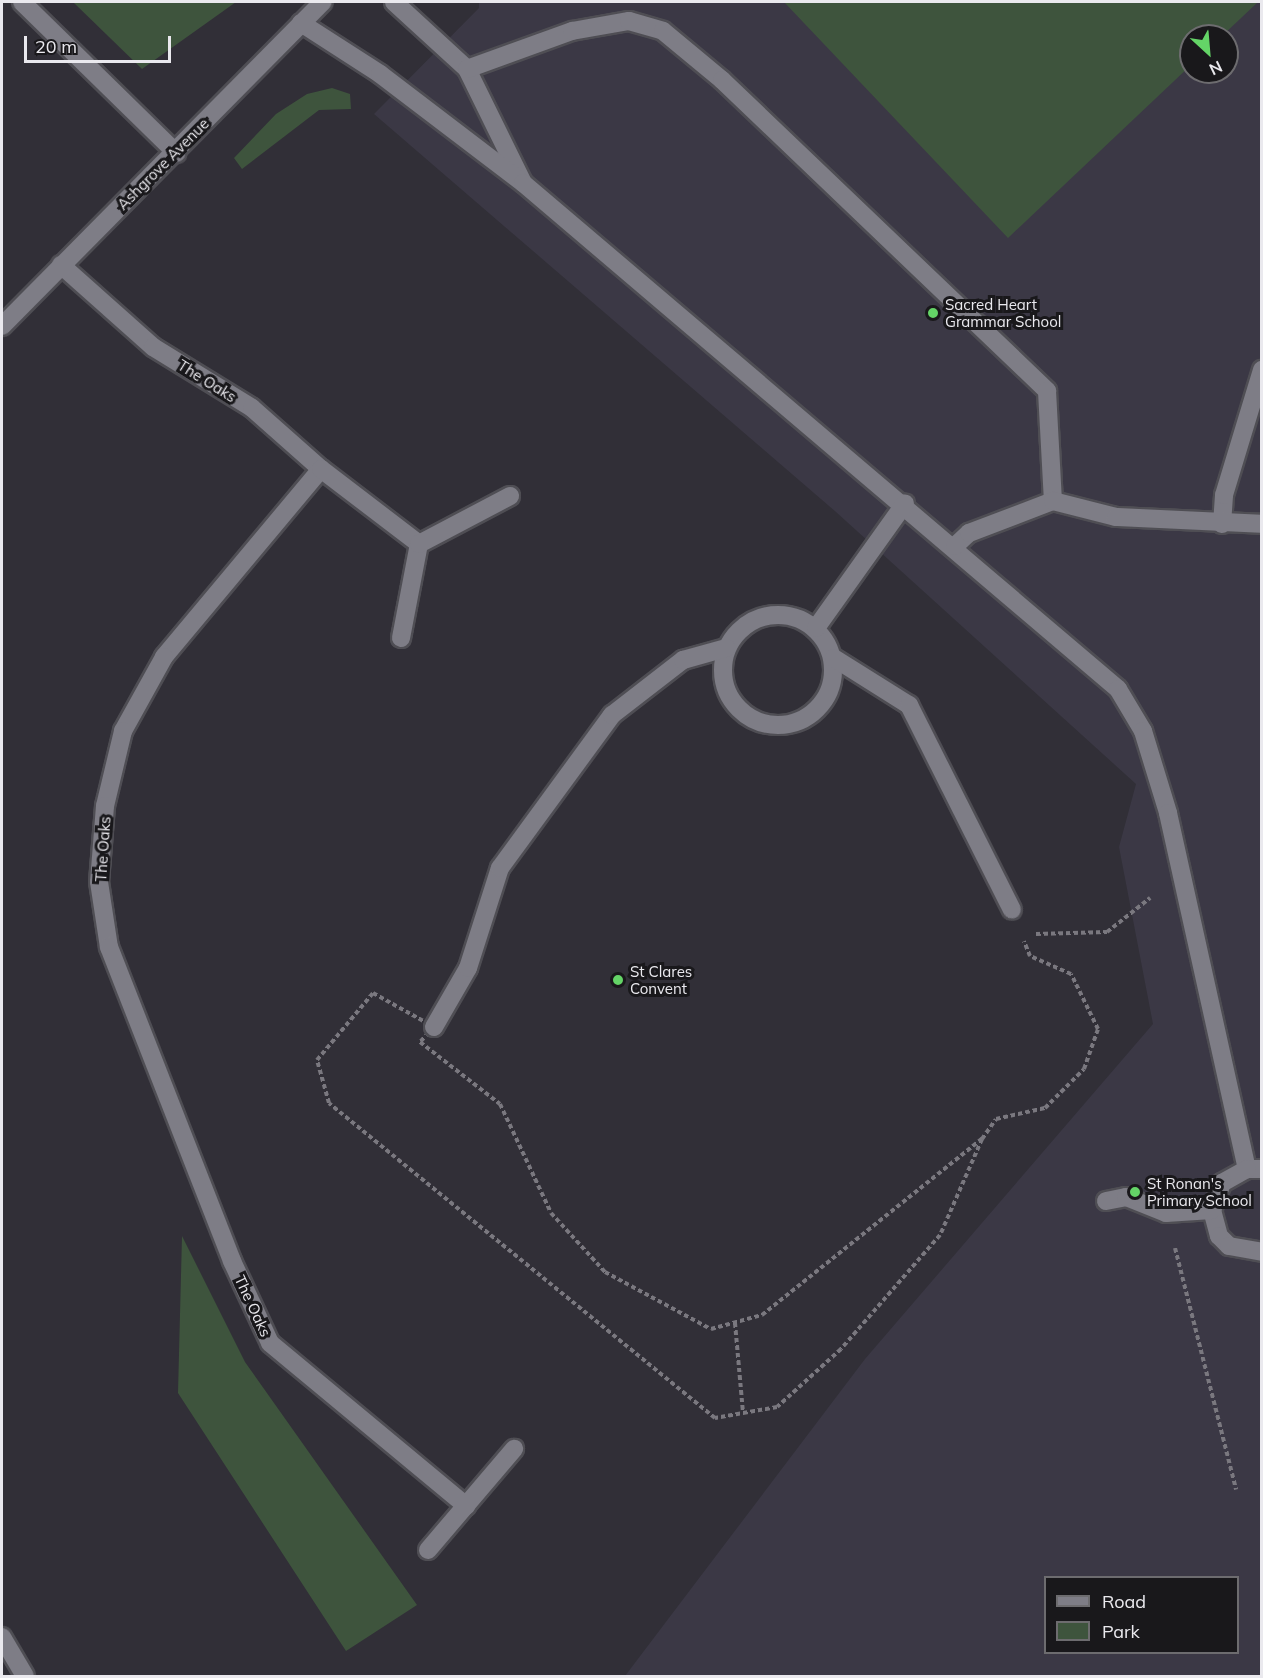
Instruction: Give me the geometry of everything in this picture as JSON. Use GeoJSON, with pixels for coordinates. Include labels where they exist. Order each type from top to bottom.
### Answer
{"type":"FeatureCollection","features":[{"type":"Feature","properties":{"kind":"street"},"geometry":{"type":"LineString","coordinates":[[22,2],[176,153]]}},
{"type":"Feature","properties":{"kind":"street","name":"Ashgrove Avenue"},"geometry":{"type":"LineString","coordinates":[[2,326],[176,153],[323,2]]}},
{"type":"Feature","properties":{"kind":"street"},"geometry":{"type":"LineString","coordinates":[[394,2],[467,69],[523,183]]}},
{"type":"Feature","properties":{"kind":"street"},"geometry":{"type":"LineString","coordinates":[[467,69],[572,31],[629,21],[663,31],[722,80],[1047,391],[1053,501]]}},
{"type":"Feature","properties":{"kind":"street"},"geometry":{"type":"LineString","coordinates":[[301,23],[380,74],[523,183],[905,503],[1118,689],[1143,731],[1183,877],[1254,1169],[1222,1183],[1212,1210],[1214,1224],[1229,1246],[1262,1252]]}},
{"type":"Feature","properties":{"kind":"street","name":"The Oaks"},"geometry":{"type":"LineString","coordinates":[[62,265],[153,347],[252,408],[321,469],[164,657],[123,731],[105,806],[99,882],[109,947],[232,1261],[270,1343],[466,1506]]}},
{"type":"Feature","properties":{"kind":"street"},"geometry":{"type":"LineString","coordinates":[[1222,524],[1224,495],[1262,370]]}},
{"type":"Feature","properties":{"kind":"street"},"geometry":{"type":"LineString","coordinates":[[321,469],[419,544]]}},
{"type":"Feature","properties":{"kind":"street"},"geometry":{"type":"LineString","coordinates":[[419,544],[510,496]]}},
{"type":"Feature","properties":{"kind":"street"},"geometry":{"type":"LineString","coordinates":[[955,546],[969,532],[1053,501],[1116,516],[1222,524],[1262,524]]}},
{"type":"Feature","properties":{"kind":"street"},"geometry":{"type":"LineString","coordinates":[[816,628],[905,503]]}},
{"type":"Feature","properties":{"kind":"street"},"geometry":{"type":"LineString","coordinates":[[401,638],[419,544]]}},
{"type":"Feature","properties":{"kind":"street"},"geometry":{"type":"LineString","coordinates":[[434,1027],[468,968],[500,868],[612,714],[683,660],[726,648],[750,621],[761,618],[784,614],[816,628],[834,658],[909,705],[1012,910]]}},
{"type":"Feature","properties":{"kind":"street"},"geometry":{"type":"LineString","coordinates":[[726,648],[723,683],[741,713],[773,727],[807,719],[831,693],[834,658]]}},
{"type":"Feature","properties":{"kind":"street"},"geometry":{"type":"LineString","coordinates":[[1107,1201],[1126,1197],[1166,1213],[1212,1210]]}},
{"type":"Feature","properties":{"kind":"street"},"geometry":{"type":"LineString","coordinates":[[428,1550],[514,1449]]}},
{"type":"Feature","properties":{"kind":"street"},"geometry":{"type":"LineString","coordinates":[[2,1636],[25,1677]]}},
{"type":"Feature","properties":{"kind":"path"},"geometry":{"type":"LineString","coordinates":[[1012,910],[1038,936],[1107,932],[1183,877]]}},
{"type":"Feature","properties":{"kind":"path"},"geometry":{"type":"LineString","coordinates":[[982,1139],[762,1315],[711,1329],[605,1272],[552,1213],[500,1104],[420,1042],[434,1027],[373,993],[317,1059],[328,1103],[715,1418],[777,1407],[849,1340],[940,1235],[982,1139],[996,1119],[1045,1108],[1084,1069],[1098,1029],[1071,974],[1030,956],[1012,910]]}},
{"type":"Feature","properties":{"kind":"path"},"geometry":{"type":"LineString","coordinates":[[1166,1213],[1236,1489]]}},
{"type":"Feature","properties":{"kind":"path"},"geometry":{"type":"LineString","coordinates":[[735,1323],[743,1412]]}},
{"type":"Feature","properties":{"kind":"shaded area","name":"Sacred Heart Grammar School"},"geometry":{"type":"Polygon","coordinates":[[[479,2],[1261,2],[1261,1676],[625,1676],[865,1359],[1153,1024],[1119,847],[1136,784],[836,512],[374,114],[479,8],[479,2]]]}},
{"type":"Feature","properties":{"kind":"green space"},"geometry":{"type":"Polygon","coordinates":[[[73,2],[236,2],[142,69],[73,2]]]}},
{"type":"Feature","properties":{"kind":"green space"},"geometry":{"type":"Polygon","coordinates":[[[784,2],[1258,2],[1235,24],[1179,24],[1179,76],[1008,238],[784,2]]]}},
{"type":"Feature","properties":{"kind":"green space"},"geometry":{"type":"Polygon","coordinates":[[[332,88],[350,94],[351,109],[319,110],[242,169],[234,158],[276,114],[307,94],[332,88]]]}},
{"type":"Feature","properties":{"kind":"green space"},"geometry":{"type":"Polygon","coordinates":[[[182,1236],[245,1362],[417,1605],[346,1651],[178,1393],[182,1236]]]}},
{"type":"Feature","properties":{"kind":"place","name":"Sacred Heart Grammar School"},"geometry":{"type":"Point","coordinates":[933,313]}},
{"type":"Feature","properties":{"kind":"place","name":"St Clares Convent"},"geometry":{"type":"Point","coordinates":[618,980]}},
{"type":"Feature","properties":{"kind":"place","name":"St Ronan's Primary School"},"geometry":{"type":"Point","coordinates":[1135,1192]}}]}
